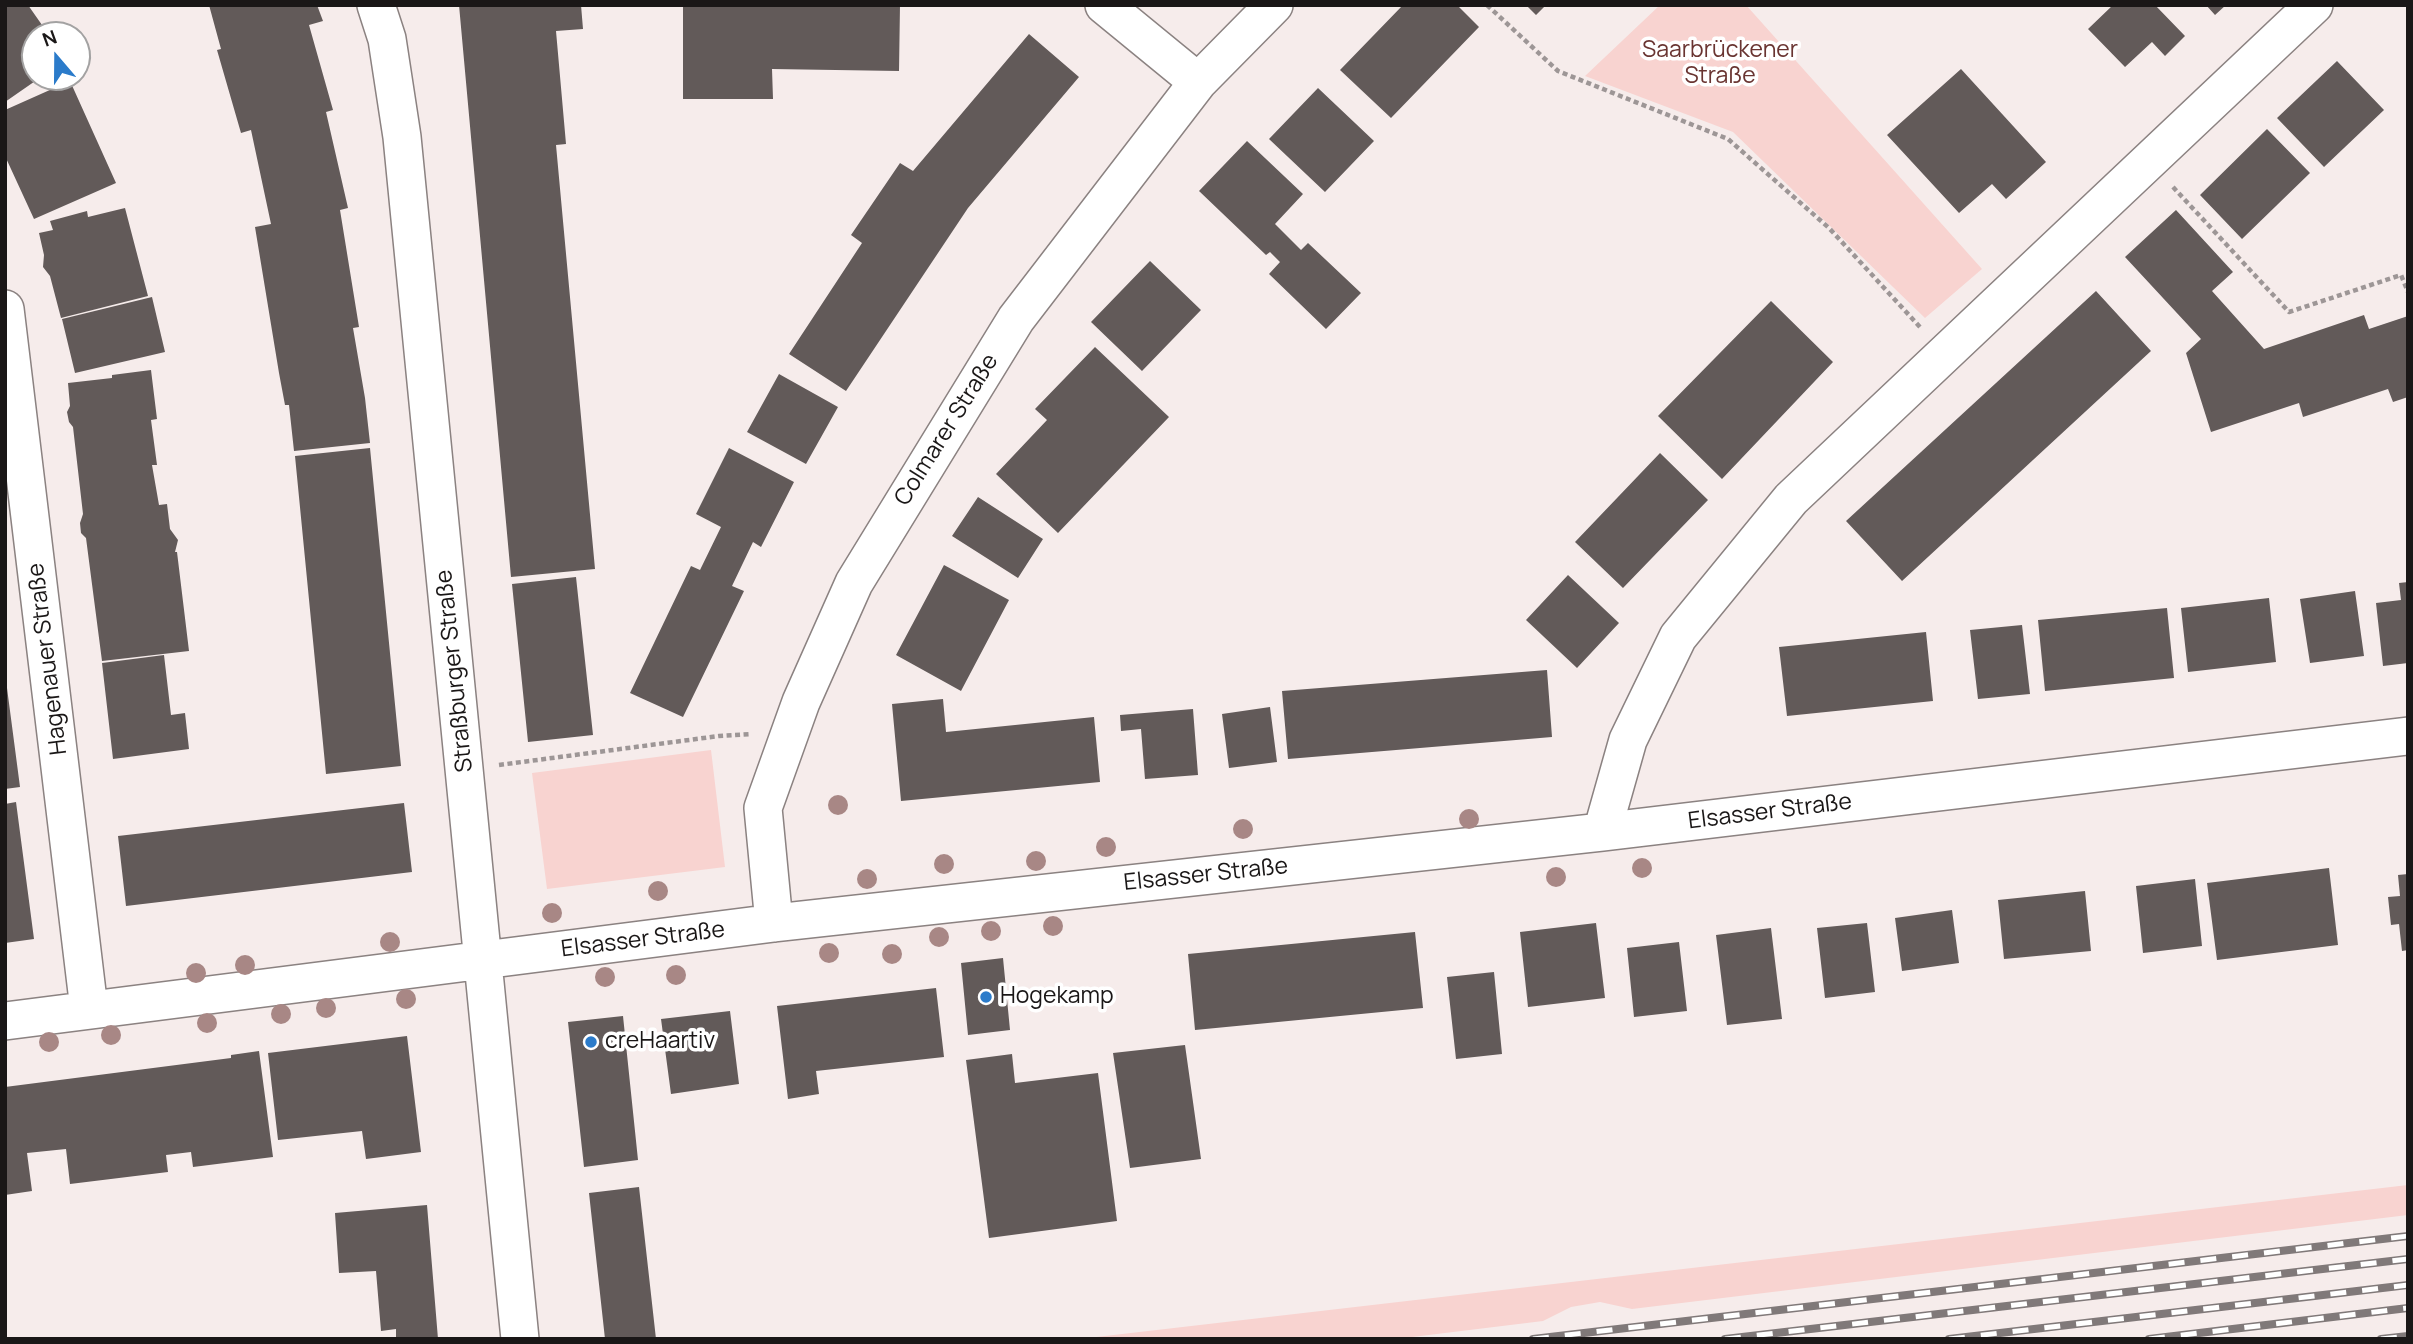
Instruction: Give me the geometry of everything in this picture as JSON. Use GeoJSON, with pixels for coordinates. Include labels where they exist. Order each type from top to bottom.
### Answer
{"type":"FeatureCollection","features":[{"type":"Feature","properties":{"kind":"street","name":"Straßburger Straße"},"geometry":{"type":"LineString","coordinates":[[376,5],[387,39],[402,137],[520,1339]]}},
{"type":"Feature","properties":{"kind":"street"},"geometry":{"type":"LineString","coordinates":[[1104,5],[1198,82]]}},
{"type":"Feature","properties":{"kind":"street","name":"Colmarer Straße"},"geometry":{"type":"LineString","coordinates":[[774,923],[762,808],[790,732],[853,583],[1016,319],[1198,82],[1274,5]]}},
{"type":"Feature","properties":{"kind":"street"},"geometry":{"type":"LineString","coordinates":[[1602,832],[1628,740],[1678,637],[1791,499],[2314,5]]}},
{"type":"Feature","properties":{"kind":"street","name":"Hagenauer Straße"},"geometry":{"type":"LineString","coordinates":[[5,309],[89,1009]]}},
{"type":"Feature","properties":{"kind":"street","name":"Elsasser Straße"},"geometry":{"type":"LineString","coordinates":[[5,1020],[774,923],[1602,832],[2408,736]]}},
{"type":"Feature","properties":{"kind":"path"},"geometry":{"type":"LineString","coordinates":[[1487,5],[1558,71],[1728,139],[1829,228],[1945,354]]}},
{"type":"Feature","properties":{"kind":"path"},"geometry":{"type":"LineString","coordinates":[[2149,161],[2289,312],[2402,275],[2408,292]]}},
{"type":"Feature","properties":{"kind":"path"},"geometry":{"type":"LineString","coordinates":[[464,770],[719,736],[790,732]]}},
{"type":"Feature","properties":{"kind":"green space","name":"Saarbrückener Straße"},"geometry":{"type":"Polygon","coordinates":[[[1660,5],[1746,5],[1982,269],[1925,318],[1733,132],[1585,76],[1660,5]]]}},
{"type":"Feature","properties":{"kind":"green space"},"geometry":{"type":"Polygon","coordinates":[[[711,750],[725,867],[547,889],[532,773],[711,750]]]}},
{"type":"Feature","properties":{"kind":"green space"},"geometry":{"type":"Polygon","coordinates":[[[2408,1185],[2408,1215],[1632,1309],[1600,1302],[1571,1307],[1543,1321],[1396,1339],[1079,1339],[2408,1185]]]}},
{"type":"Feature","properties":{"kind":"building"},"geometry":{"type":"Polygon","coordinates":[[[5,5],[28,5],[39,21],[21,21],[21,91],[5,102],[5,5]]]}},
{"type":"Feature","properties":{"kind":"building"},"geometry":{"type":"Polygon","coordinates":[[[209,5],[317,5],[323,21],[309,25],[333,110],[326,112],[348,208],[340,210],[359,327],[353,328],[370,443],[294,451],[289,405],[285,405],[255,227],[271,224],[251,130],[241,133],[217,50],[221,49],[209,5]]]}},
{"type":"Feature","properties":{"kind":"building"},"geometry":{"type":"Polygon","coordinates":[[[459,5],[581,5],[583,29],[556,31],[566,144],[556,145],[595,569],[511,577],[459,5]]]}},
{"type":"Feature","properties":{"kind":"building"},"geometry":{"type":"Polygon","coordinates":[[[683,5],[900,5],[899,71],[772,69],[773,99],[683,99],[683,5]]]}},
{"type":"Feature","properties":{"kind":"building"},"geometry":{"type":"Polygon","coordinates":[[[1403,5],[1457,5],[1479,27],[1391,118],[1340,70],[1403,5]]]}},
{"type":"Feature","properties":{"kind":"building"},"geometry":{"type":"Polygon","coordinates":[[[1526,5],[1546,5],[1536,15],[1526,5]]]}},
{"type":"Feature","properties":{"kind":"building"},"geometry":{"type":"Polygon","coordinates":[[[2113,5],[2155,5],[2185,36],[2165,56],[2152,42],[2125,67],[2088,29],[2113,5]]]}},
{"type":"Feature","properties":{"kind":"building"},"geometry":{"type":"Polygon","coordinates":[[[2206,5],[2226,5],[2215,15],[2206,5]]]}},
{"type":"Feature","properties":{"kind":"building"},"geometry":{"type":"Polygon","coordinates":[[[1029,34],[1079,77],[968,208],[846,391],[789,354],[862,243],[851,235],[900,163],[913,171],[1029,34]]]}},
{"type":"Feature","properties":{"kind":"building"},"geometry":{"type":"Polygon","coordinates":[[[2337,61],[2384,110],[2324,167],[2277,118],[2337,61]]]}},
{"type":"Feature","properties":{"kind":"building"},"geometry":{"type":"Polygon","coordinates":[[[1961,69],[2046,162],[2006,199],[1992,184],[1959,213],[1887,135],[1961,69]]]}},
{"type":"Feature","properties":{"kind":"building"},"geometry":{"type":"Polygon","coordinates":[[[1318,88],[1374,141],[1325,192],[1269,139],[1318,88]]]}},
{"type":"Feature","properties":{"kind":"building"},"geometry":{"type":"Polygon","coordinates":[[[48,91],[75,91],[116,183],[34,219],[5,156],[5,110],[48,91]]]}},
{"type":"Feature","properties":{"kind":"building"},"geometry":{"type":"Polygon","coordinates":[[[2267,129],[2310,173],[2242,239],[2200,195],[2267,129]]]}},
{"type":"Feature","properties":{"kind":"building"},"geometry":{"type":"Polygon","coordinates":[[[1247,141],[1303,194],[1275,224],[1301,250],[1308,243],[1361,293],[1326,329],[1269,274],[1280,262],[1270,252],[1266,255],[1199,191],[1247,141]]]}},
{"type":"Feature","properties":{"kind":"building"},"geometry":{"type":"Polygon","coordinates":[[[125,208],[148,296],[61,318],[50,276],[43,267],[44,255],[39,233],[53,230],[50,221],[87,211],[88,217],[125,208]]]}},
{"type":"Feature","properties":{"kind":"building"},"geometry":{"type":"Polygon","coordinates":[[[2176,210],[2233,272],[2212,291],[2264,349],[2364,315],[2369,329],[2408,316],[2408,397],[2393,402],[2388,389],[2303,417],[2299,403],[2211,432],[2186,353],[2201,339],[2125,257],[2176,210]]]}},
{"type":"Feature","properties":{"kind":"building"},"geometry":{"type":"Polygon","coordinates":[[[1150,261],[1201,310],[1142,371],[1091,322],[1150,261]]]}},
{"type":"Feature","properties":{"kind":"building"},"geometry":{"type":"Polygon","coordinates":[[[2096,291],[2151,351],[1902,581],[1846,521],[2096,291]]]}},
{"type":"Feature","properties":{"kind":"building"},"geometry":{"type":"Polygon","coordinates":[[[152,297],[165,352],[75,373],[62,319],[152,297]]]}},
{"type":"Feature","properties":{"kind":"building"},"geometry":{"type":"Polygon","coordinates":[[[1771,301],[1833,362],[1722,479],[1658,416],[1771,301]]]}},
{"type":"Feature","properties":{"kind":"building"},"geometry":{"type":"Polygon","coordinates":[[[1095,347],[1169,417],[1058,533],[996,474],[1047,420],[1035,409],[1095,347]]]}},
{"type":"Feature","properties":{"kind":"building"},"geometry":{"type":"Polygon","coordinates":[[[151,370],[157,419],[151,420],[157,465],[152,465],[159,505],[167,504],[170,529],[178,540],[175,552],[189,651],[102,661],[86,538],[81,533],[83,514],[73,427],[67,412],[70,406],[68,383],[151,370]]]}},
{"type":"Feature","properties":{"kind":"building"},"geometry":{"type":"Polygon","coordinates":[[[779,374],[838,407],[806,464],[747,432],[779,374]]]}},
{"type":"Feature","properties":{"kind":"building"},"geometry":{"type":"Polygon","coordinates":[[[370,448],[401,766],[326,774],[295,456],[370,448]]]}},
{"type":"Feature","properties":{"kind":"building"},"geometry":{"type":"Polygon","coordinates":[[[729,448],[794,482],[761,547],[753,542],[732,586],[744,591],[683,717],[630,693],[691,566],[700,570],[721,527],[696,514],[729,448]]]}},
{"type":"Feature","properties":{"kind":"building"},"geometry":{"type":"Polygon","coordinates":[[[1660,453],[1708,500],[1623,588],[1575,542],[1660,453]]]}},
{"type":"Feature","properties":{"kind":"building"},"geometry":{"type":"Polygon","coordinates":[[[978,497],[1043,539],[1018,578],[952,536],[978,497]]]}},
{"type":"Feature","properties":{"kind":"building"},"geometry":{"type":"Polygon","coordinates":[[[944,565],[1009,600],[961,691],[896,655],[944,565]]]}},
{"type":"Feature","properties":{"kind":"building"},"geometry":{"type":"Polygon","coordinates":[[[1568,575],[1619,623],[1577,668],[1526,620],[1568,575]]]}},
{"type":"Feature","properties":{"kind":"building"},"geometry":{"type":"Polygon","coordinates":[[[576,577],[593,735],[528,742],[512,584],[576,577]]]}},
{"type":"Feature","properties":{"kind":"building"},"geometry":{"type":"Polygon","coordinates":[[[2408,582],[2408,663],[2383,666],[2376,603],[2401,600],[2399,583],[2408,582]]]}},
{"type":"Feature","properties":{"kind":"building"},"geometry":{"type":"Polygon","coordinates":[[[2355,591],[2364,656],[2310,663],[2300,599],[2355,591]]]}},
{"type":"Feature","properties":{"kind":"building"},"geometry":{"type":"Polygon","coordinates":[[[2269,598],[2276,662],[2188,672],[2181,608],[2269,598]]]}},
{"type":"Feature","properties":{"kind":"building"},"geometry":{"type":"Polygon","coordinates":[[[2167,608],[2174,678],[2045,691],[2038,620],[2167,608]]]}},
{"type":"Feature","properties":{"kind":"building"},"geometry":{"type":"Polygon","coordinates":[[[2022,625],[2030,694],[1978,699],[1970,630],[2022,625]]]}},
{"type":"Feature","properties":{"kind":"building"},"geometry":{"type":"Polygon","coordinates":[[[1926,632],[1933,701],[1787,716],[1779,647],[1926,632]]]}},
{"type":"Feature","properties":{"kind":"building"},"geometry":{"type":"Polygon","coordinates":[[[164,655],[171,715],[185,713],[189,749],[113,759],[102,663],[164,655]]]}},
{"type":"Feature","properties":{"kind":"building"},"geometry":{"type":"Polygon","coordinates":[[[1547,670],[1552,737],[1288,759],[1282,691],[1547,670]]]}},
{"type":"Feature","properties":{"kind":"building"},"geometry":{"type":"Polygon","coordinates":[[[7,688],[20,787],[5,789],[5,689],[7,688]]]}},
{"type":"Feature","properties":{"kind":"building"},"geometry":{"type":"Polygon","coordinates":[[[943,699],[946,732],[1094,717],[1100,782],[901,801],[892,704],[943,699]]]}},
{"type":"Feature","properties":{"kind":"building"},"geometry":{"type":"Polygon","coordinates":[[[1270,707],[1277,762],[1229,768],[1222,714],[1270,707]]]}},
{"type":"Feature","properties":{"kind":"building"},"geometry":{"type":"Polygon","coordinates":[[[1193,709],[1198,775],[1145,779],[1141,729],[1121,731],[1120,715],[1193,709]]]}},
{"type":"Feature","properties":{"kind":"building"},"geometry":{"type":"Polygon","coordinates":[[[16,802],[34,939],[5,943],[5,804],[16,802]]]}},
{"type":"Feature","properties":{"kind":"building"},"geometry":{"type":"Polygon","coordinates":[[[404,803],[412,872],[126,906],[118,836],[404,803]]]}},
{"type":"Feature","properties":{"kind":"building"},"geometry":{"type":"Polygon","coordinates":[[[2329,868],[2338,945],[2217,960],[2207,883],[2329,868]]]}},
{"type":"Feature","properties":{"kind":"building"},"geometry":{"type":"Polygon","coordinates":[[[2408,874],[2408,950],[2402,951],[2399,924],[2391,925],[2388,897],[2400,896],[2398,875],[2408,874]]]}},
{"type":"Feature","properties":{"kind":"building"},"geometry":{"type":"Polygon","coordinates":[[[2195,879],[2202,946],[2143,953],[2136,886],[2195,879]]]}},
{"type":"Feature","properties":{"kind":"building"},"geometry":{"type":"Polygon","coordinates":[[[2085,891],[2091,951],[2004,959],[1998,900],[2085,891]]]}},
{"type":"Feature","properties":{"kind":"building"},"geometry":{"type":"Polygon","coordinates":[[[1952,910],[1959,963],[1902,971],[1895,918],[1952,910]]]}},
{"type":"Feature","properties":{"kind":"building"},"geometry":{"type":"Polygon","coordinates":[[[1596,923],[1605,998],[1528,1007],[1520,932],[1596,923]]]}},
{"type":"Feature","properties":{"kind":"building"},"geometry":{"type":"Polygon","coordinates":[[[1867,923],[1875,992],[1825,998],[1817,928],[1867,923]]]}},
{"type":"Feature","properties":{"kind":"building"},"geometry":{"type":"Polygon","coordinates":[[[1771,928],[1782,1019],[1727,1025],[1716,935],[1771,928]]]}},
{"type":"Feature","properties":{"kind":"building"},"geometry":{"type":"Polygon","coordinates":[[[1415,932],[1423,1008],[1195,1030],[1188,954],[1415,932]]]}},
{"type":"Feature","properties":{"kind":"building"},"geometry":{"type":"Polygon","coordinates":[[[1679,942],[1687,1011],[1634,1017],[1627,948],[1679,942]]]}},
{"type":"Feature","properties":{"kind":"building","name":"Hogekamp"},"geometry":{"type":"Polygon","coordinates":[[[1003,958],[1010,1030],[968,1035],[961,963],[1003,958]]]}},
{"type":"Feature","properties":{"kind":"building"},"geometry":{"type":"Polygon","coordinates":[[[1494,972],[1502,1054],[1456,1059],[1447,977],[1494,972]]]}},
{"type":"Feature","properties":{"kind":"building"},"geometry":{"type":"Polygon","coordinates":[[[936,988],[944,1057],[816,1071],[819,1094],[788,1099],[777,1006],[936,988]]]}},
{"type":"Feature","properties":{"kind":"building"},"geometry":{"type":"Polygon","coordinates":[[[730,1011],[739,1084],[671,1094],[661,1019],[730,1011]]]}},
{"type":"Feature","properties":{"kind":"building"},"geometry":{"type":"Polygon","coordinates":[[[623,1016],[638,1160],[584,1167],[568,1022],[623,1016]]]}},
{"type":"Feature","properties":{"kind":"building"},"geometry":{"type":"Polygon","coordinates":[[[407,1036],[421,1152],[366,1159],[362,1131],[278,1140],[268,1053],[407,1036]]]}},
{"type":"Feature","properties":{"kind":"building"},"geometry":{"type":"Polygon","coordinates":[[[1185,1045],[1201,1159],[1130,1168],[1113,1053],[1185,1045]]]}},
{"type":"Feature","properties":{"kind":"building"},"geometry":{"type":"Polygon","coordinates":[[[259,1051],[273,1157],[193,1167],[191,1152],[166,1155],[168,1172],[70,1184],[66,1149],[27,1153],[32,1191],[5,1195],[5,1087],[231,1058],[231,1055],[259,1051]]]}},
{"type":"Feature","properties":{"kind":"building"},"geometry":{"type":"Polygon","coordinates":[[[1012,1054],[1015,1083],[1098,1073],[1117,1221],[989,1238],[966,1060],[1012,1054]]]}},
{"type":"Feature","properties":{"kind":"building"},"geometry":{"type":"Polygon","coordinates":[[[639,1187],[656,1339],[605,1339],[589,1193],[639,1187]]]}},
{"type":"Feature","properties":{"kind":"building"},"geometry":{"type":"Polygon","coordinates":[[[427,1205],[438,1339],[396,1339],[396,1329],[381,1331],[376,1271],[339,1273],[335,1213],[427,1205]]]}},
{"type":"Feature","properties":{"kind":"railway"},"geometry":{"type":"LineString","coordinates":[[1533,1339],[2408,1236]]}},
{"type":"Feature","properties":{"kind":"railway"},"geometry":{"type":"LineString","coordinates":[[1725,1339],[2408,1259]]}},
{"type":"Feature","properties":{"kind":"railway"},"geometry":{"type":"LineString","coordinates":[[1949,1339],[2408,1285]]}},
{"type":"Feature","properties":{"kind":"railway"},"geometry":{"type":"LineString","coordinates":[[2149,1339],[2408,1308]]}},
{"type":"Feature","properties":{"kind":"railway"},"geometry":{"type":"LineString","coordinates":[[2381,1339],[2408,1336]]}},
{"type":"Feature","properties":{"kind":"place","name":"Hogekamp"},"geometry":{"type":"Point","coordinates":[986,997]}},
{"type":"Feature","properties":{"kind":"place","name":"creHaartiv"},"geometry":{"type":"Point","coordinates":[591,1042]}}]}
